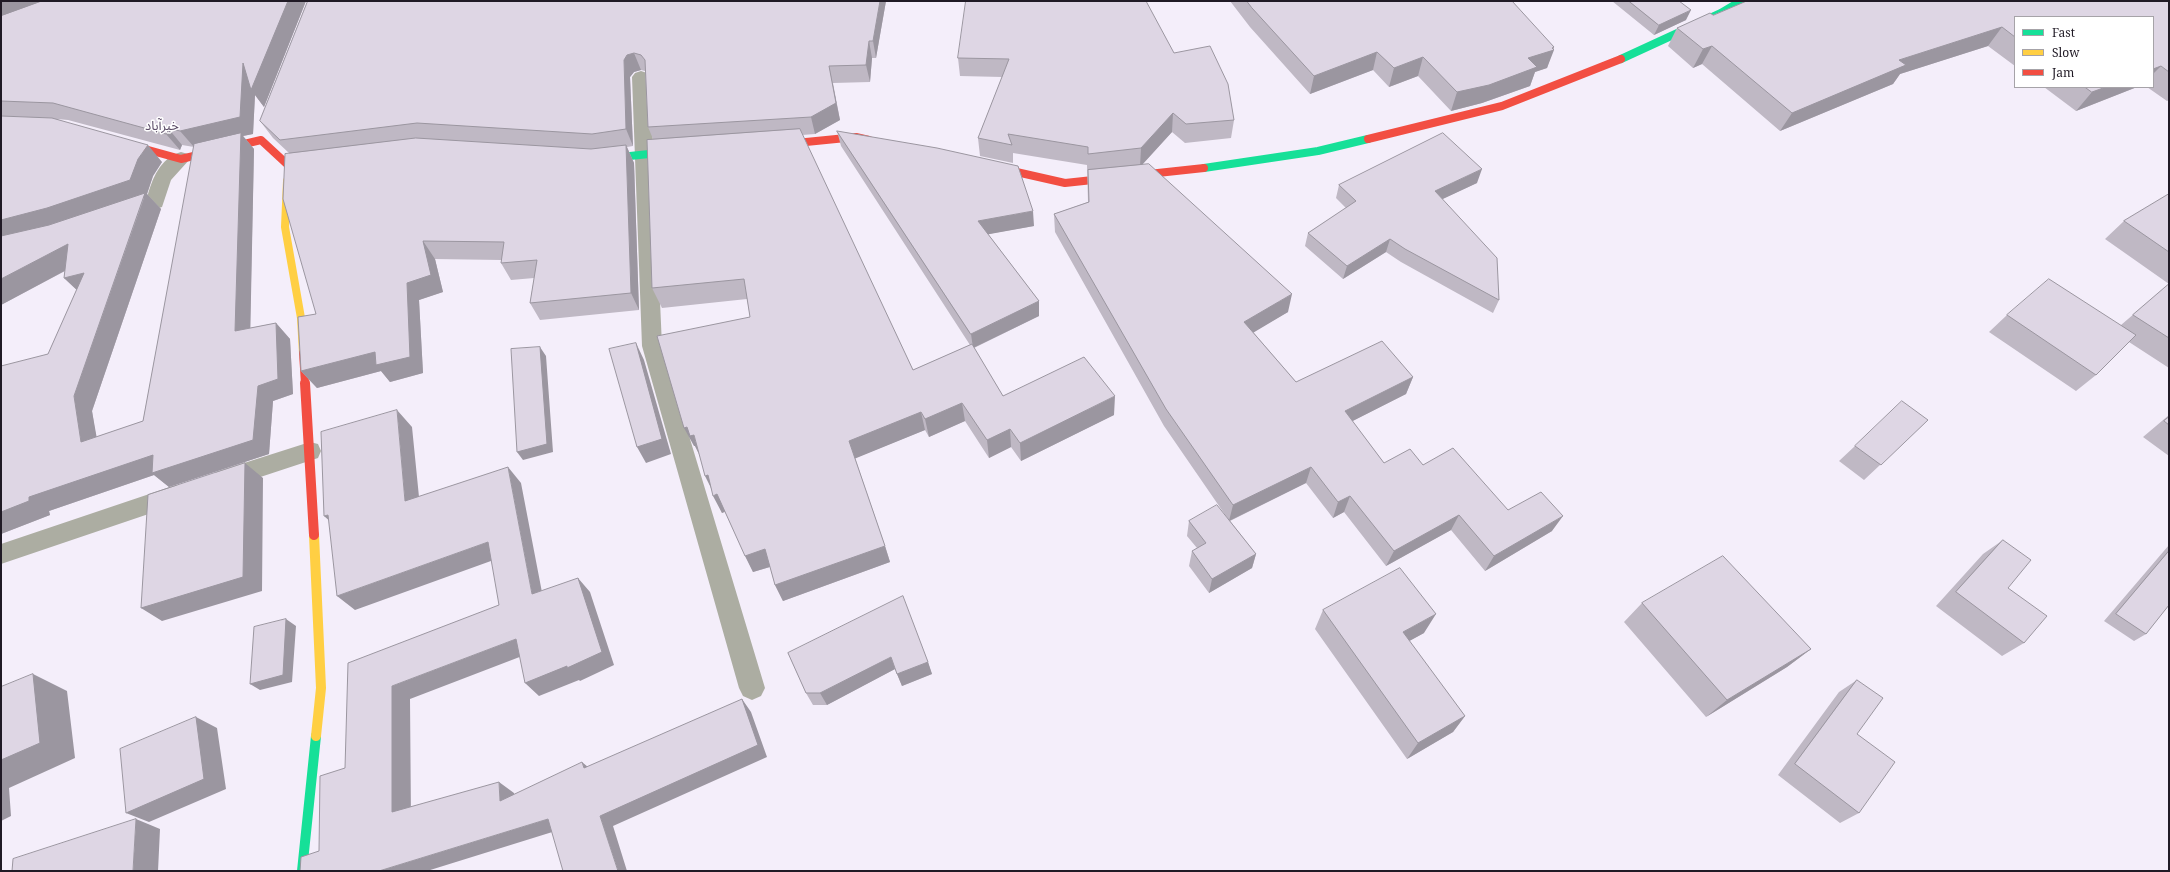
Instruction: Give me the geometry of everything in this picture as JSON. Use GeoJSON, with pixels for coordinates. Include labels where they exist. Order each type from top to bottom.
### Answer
{"type":"FeatureCollection","features":[{"type":"Feature","properties":{"kind":"street"},"geometry":{"type":"LineString","coordinates":[[982,164],[1066,183],[1182,171],[1318,151],[1502,106],[1605,67],[1721,13],[1741,1]]}},
{"type":"Feature","properties":{"kind":"street"},"geometry":{"type":"LineString","coordinates":[[641,77],[652,346],[752,688]]}},
{"type":"Feature","properties":{"kind":"street"},"geometry":{"type":"LineString","coordinates":[[111,217],[155,202],[162,177],[181,158],[262,136],[288,166],[285,227],[301,318],[310,451],[321,688],[302,871]]}},
{"type":"Feature","properties":{"kind":"street"},"geometry":{"type":"LineString","coordinates":[[769,145],[856,137],[878,141]]}},
{"type":"Feature","properties":{"kind":"street"},"geometry":{"type":"LineString","coordinates":[[113,140],[181,158]]}},
{"type":"Feature","properties":{"kind":"street"},"geometry":{"type":"LineString","coordinates":[[592,159],[644,153],[691,150]]}},
{"type":"Feature","properties":{"kind":"street"},"geometry":{"type":"LineString","coordinates":[[288,166],[319,162]]}},
{"type":"Feature","properties":{"kind":"street"},"geometry":{"type":"LineString","coordinates":[[1,554],[310,451]]}},
{"type":"Feature","properties":{"kind":"building"},"geometry":{"type":"Polygon","coordinates":[[[42,1],[288,1],[251,90],[243,63],[240,117],[180,131],[168,128],[166,134],[53,103],[1,101],[1,16],[42,1]]]}},
{"type":"Feature","properties":{"kind":"building"},"geometry":{"type":"Polygon","coordinates":[[[308,1],[880,1],[873,41],[869,41],[866,65],[829,66],[836,103],[811,117],[648,127],[645,60],[641,55],[634,53],[627,55],[624,60],[626,129],[592,134],[417,123],[280,140],[260,121],[308,1]]]}},
{"type":"Feature","properties":{"kind":"building"},"geometry":{"type":"Polygon","coordinates":[[[966,1],[1146,1],[1174,53],[1210,46],[1228,84],[1234,120],[1186,124],[1173,113],[1141,148],[1088,154],[1088,147],[1008,134],[1012,145],[978,138],[1009,59],[958,58],[966,1]]]}},
{"type":"Feature","properties":{"kind":"building"},"geometry":{"type":"Polygon","coordinates":[[[1247,1],[1512,1],[1554,47],[1552,48],[1554,50],[1528,58],[1537,67],[1489,85],[1457,92],[1423,57],[1394,68],[1377,52],[1314,76],[1247,1]]]}},
{"type":"Feature","properties":{"kind":"building"},"geometry":{"type":"Polygon","coordinates":[[[1629,1],[1679,1],[1691,10],[1659,25],[1629,1]]]}},
{"type":"Feature","properties":{"kind":"building"},"geometry":{"type":"Polygon","coordinates":[[[1747,1],[2169,1],[2169,72],[2161,66],[2154,69],[2154,16],[2014,16],[2014,36],[2002,27],[1899,60],[1906,65],[1792,113],[1712,46],[1703,49],[1677,28],[1710,13],[1713,15],[1747,1]]]}},
{"type":"Feature","properties":{"kind":"building"},"geometry":{"type":"Polygon","coordinates":[[[2086,88],[2103,88],[2092,92],[2086,88]]]}},
{"type":"Feature","properties":{"kind":"building"},"geometry":{"type":"Polygon","coordinates":[[[1,116],[52,118],[148,145],[138,159],[130,180],[47,208],[1,220],[1,116]]]}},
{"type":"Feature","properties":{"kind":"building"},"geometry":{"type":"Polygon","coordinates":[[[800,129],[913,370],[972,344],[1003,396],[1084,357],[1115,396],[1020,443],[1010,429],[987,440],[962,403],[925,419],[921,412],[849,441],[885,546],[775,585],[765,549],[745,556],[717,494],[713,496],[708,475],[705,476],[694,435],[690,436],[687,427],[684,428],[657,336],[750,317],[744,279],[652,288],[647,140],[800,129]]]}},
{"type":"Feature","properties":{"kind":"building"},"geometry":{"type":"Polygon","coordinates":[[[837,131],[937,148],[1018,166],[1033,211],[978,221],[1039,301],[971,334],[837,131]]]}},
{"type":"Feature","properties":{"kind":"building"},"geometry":{"type":"Polygon","coordinates":[[[241,133],[235,331],[276,323],[278,379],[258,386],[253,440],[152,473],[153,455],[29,497],[29,501],[1,512],[1,366],[48,354],[84,273],[64,278],[68,244],[1,279],[1,236],[49,225],[145,193],[74,396],[81,442],[143,421],[194,144],[241,133]]]}},
{"type":"Feature","properties":{"kind":"building"},"geometry":{"type":"Polygon","coordinates":[[[1443,133],[1482,169],[1435,191],[1497,258],[1499,300],[1405,249],[1390,239],[1347,266],[1308,233],[1356,201],[1339,185],[1443,133]]]}},
{"type":"Feature","properties":{"kind":"building"},"geometry":{"type":"Polygon","coordinates":[[[416,138],[591,149],[626,145],[631,293],[530,303],[537,260],[501,263],[504,242],[423,241],[431,275],[407,283],[410,357],[376,365],[375,352],[301,371],[298,317],[316,314],[283,199],[285,154],[416,138]]]}},
{"type":"Feature","properties":{"kind":"building"},"geometry":{"type":"Polygon","coordinates":[[[1149,164],[1292,294],[1244,322],[1296,382],[1382,341],[1413,377],[1345,411],[1384,463],[1410,449],[1423,465],[1453,448],[1508,510],[1541,492],[1563,516],[1494,556],[1459,515],[1394,551],[1350,496],[1338,502],[1311,467],[1233,505],[1166,409],[1054,214],[1089,202],[1088,170],[1149,164]]]}},
{"type":"Feature","properties":{"kind":"building"},"geometry":{"type":"Polygon","coordinates":[[[2169,194],[2169,252],[2124,221],[2169,194]]]}},
{"type":"Feature","properties":{"kind":"building"},"geometry":{"type":"Polygon","coordinates":[[[2049,279],[2136,335],[2096,375],[2007,315],[2049,279]]]}},
{"type":"Feature","properties":{"kind":"building"},"geometry":{"type":"Polygon","coordinates":[[[2169,284],[2169,338],[2133,315],[2169,284]]]}},
{"type":"Feature","properties":{"kind":"building"},"geometry":{"type":"Polygon","coordinates":[[[636,343],[662,439],[637,447],[609,349],[636,343]]]}},
{"type":"Feature","properties":{"kind":"building"},"geometry":{"type":"Polygon","coordinates":[[[540,347],[547,444],[517,452],[511,349],[540,347]]]}},
{"type":"Feature","properties":{"kind":"building"},"geometry":{"type":"Polygon","coordinates":[[[1902,401],[1928,420],[1881,465],[1855,446],[1902,401]]]}},
{"type":"Feature","properties":{"kind":"building"},"geometry":{"type":"Polygon","coordinates":[[[397,410],[405,501],[508,467],[532,594],[578,578],[602,652],[567,668],[567,666],[525,683],[516,639],[392,686],[392,812],[499,782],[500,801],[582,762],[584,768],[742,699],[758,745],[600,816],[618,871],[563,871],[548,819],[379,871],[300,871],[301,857],[319,851],[320,776],[345,768],[348,663],[499,605],[488,542],[337,596],[328,515],[324,516],[321,432],[397,410]]]}},
{"type":"Feature","properties":{"kind":"building"},"geometry":{"type":"Polygon","coordinates":[[[2169,417],[2169,425],[2164,421],[2169,417]]]}},
{"type":"Feature","properties":{"kind":"building"},"geometry":{"type":"Polygon","coordinates":[[[245,463],[243,577],[141,608],[148,495],[245,463]]]}},
{"type":"Feature","properties":{"kind":"building"},"geometry":{"type":"Polygon","coordinates":[[[1217,505],[1256,554],[1212,579],[1192,551],[1206,543],[1189,521],[1217,505]]]}},
{"type":"Feature","properties":{"kind":"building"},"geometry":{"type":"Polygon","coordinates":[[[2003,540],[2031,560],[2008,588],[2047,616],[2024,643],[1956,592],[2003,540]]]}},
{"type":"Feature","properties":{"kind":"building"},"geometry":{"type":"Polygon","coordinates":[[[2169,551],[2169,605],[2146,634],[2116,614],[2169,551]]]}},
{"type":"Feature","properties":{"kind":"building"},"geometry":{"type":"Polygon","coordinates":[[[1723,556],[1811,649],[1727,700],[1642,603],[1723,556]]]}},
{"type":"Feature","properties":{"kind":"building"},"geometry":{"type":"Polygon","coordinates":[[[1400,568],[1436,614],[1403,632],[1465,716],[1418,743],[1323,610],[1400,568]]]}},
{"type":"Feature","properties":{"kind":"building"},"geometry":{"type":"Polygon","coordinates":[[[903,596],[928,662],[897,674],[891,657],[820,693],[806,693],[788,653],[903,596]]]}},
{"type":"Feature","properties":{"kind":"building"},"geometry":{"type":"Polygon","coordinates":[[[286,619],[283,675],[250,684],[254,627],[286,619]]]}},
{"type":"Feature","properties":{"kind":"building"},"geometry":{"type":"Polygon","coordinates":[[[33,674],[40,743],[1,760],[1,687],[33,674]]]}},
{"type":"Feature","properties":{"kind":"building"},"geometry":{"type":"Polygon","coordinates":[[[1857,680],[1883,698],[1857,734],[1895,762],[1859,813],[1795,764],[1857,680]]]}},
{"type":"Feature","properties":{"kind":"building"},"geometry":{"type":"Polygon","coordinates":[[[196,717],[204,779],[126,813],[120,749],[196,717]]]}},
{"type":"Feature","properties":{"kind":"building"},"geometry":{"type":"Polygon","coordinates":[[[136,819],[133,871],[12,871],[13,859],[136,819]]]}},
{"type":"Feature","properties":{"kind":"traffic: fast"},"geometry":{"type":"LineString","coordinates":[[1621,59],[1721,13],[1741,1]]}},
{"type":"Feature","properties":{"kind":"traffic: fast"},"geometry":{"type":"LineString","coordinates":[[1204,168],[1318,151],[1368,139]]}},
{"type":"Feature","properties":{"kind":"traffic: fast"},"geometry":{"type":"LineString","coordinates":[[601,159],[678,151]]}},
{"type":"Feature","properties":{"kind":"traffic: fast"},"geometry":{"type":"LineString","coordinates":[[302,871],[316,736]]}},
{"type":"Feature","properties":{"kind":"traffic: slow"},"geometry":{"type":"LineString","coordinates":[[287,181],[285,227],[301,318],[303,353]]}},
{"type":"Feature","properties":{"kind":"traffic: slow"},"geometry":{"type":"LineString","coordinates":[[314,535],[321,688],[316,736]]}},
{"type":"Feature","properties":{"kind":"traffic: jam"},"geometry":{"type":"LineString","coordinates":[[1368,139],[1502,106],[1621,59]]}},
{"type":"Feature","properties":{"kind":"traffic: jam"},"geometry":{"type":"LineString","coordinates":[[776,145],[856,137],[869,140]]}},
{"type":"Feature","properties":{"kind":"traffic: jam"},"geometry":{"type":"LineString","coordinates":[[123,143],[181,159],[261,140],[288,165],[312,162]]}},
{"type":"Feature","properties":{"kind":"traffic: jam"},"geometry":{"type":"LineString","coordinates":[[990,166],[1065,183],[1204,168]]}},
{"type":"Feature","properties":{"kind":"traffic: jam"},"geometry":{"type":"LineString","coordinates":[[303,353],[314,535]]}},
{"type":"Feature","properties":{"kind":"district","name":"خیرآباد"},"geometry":{"type":"Point","coordinates":[162,126]}}]}
